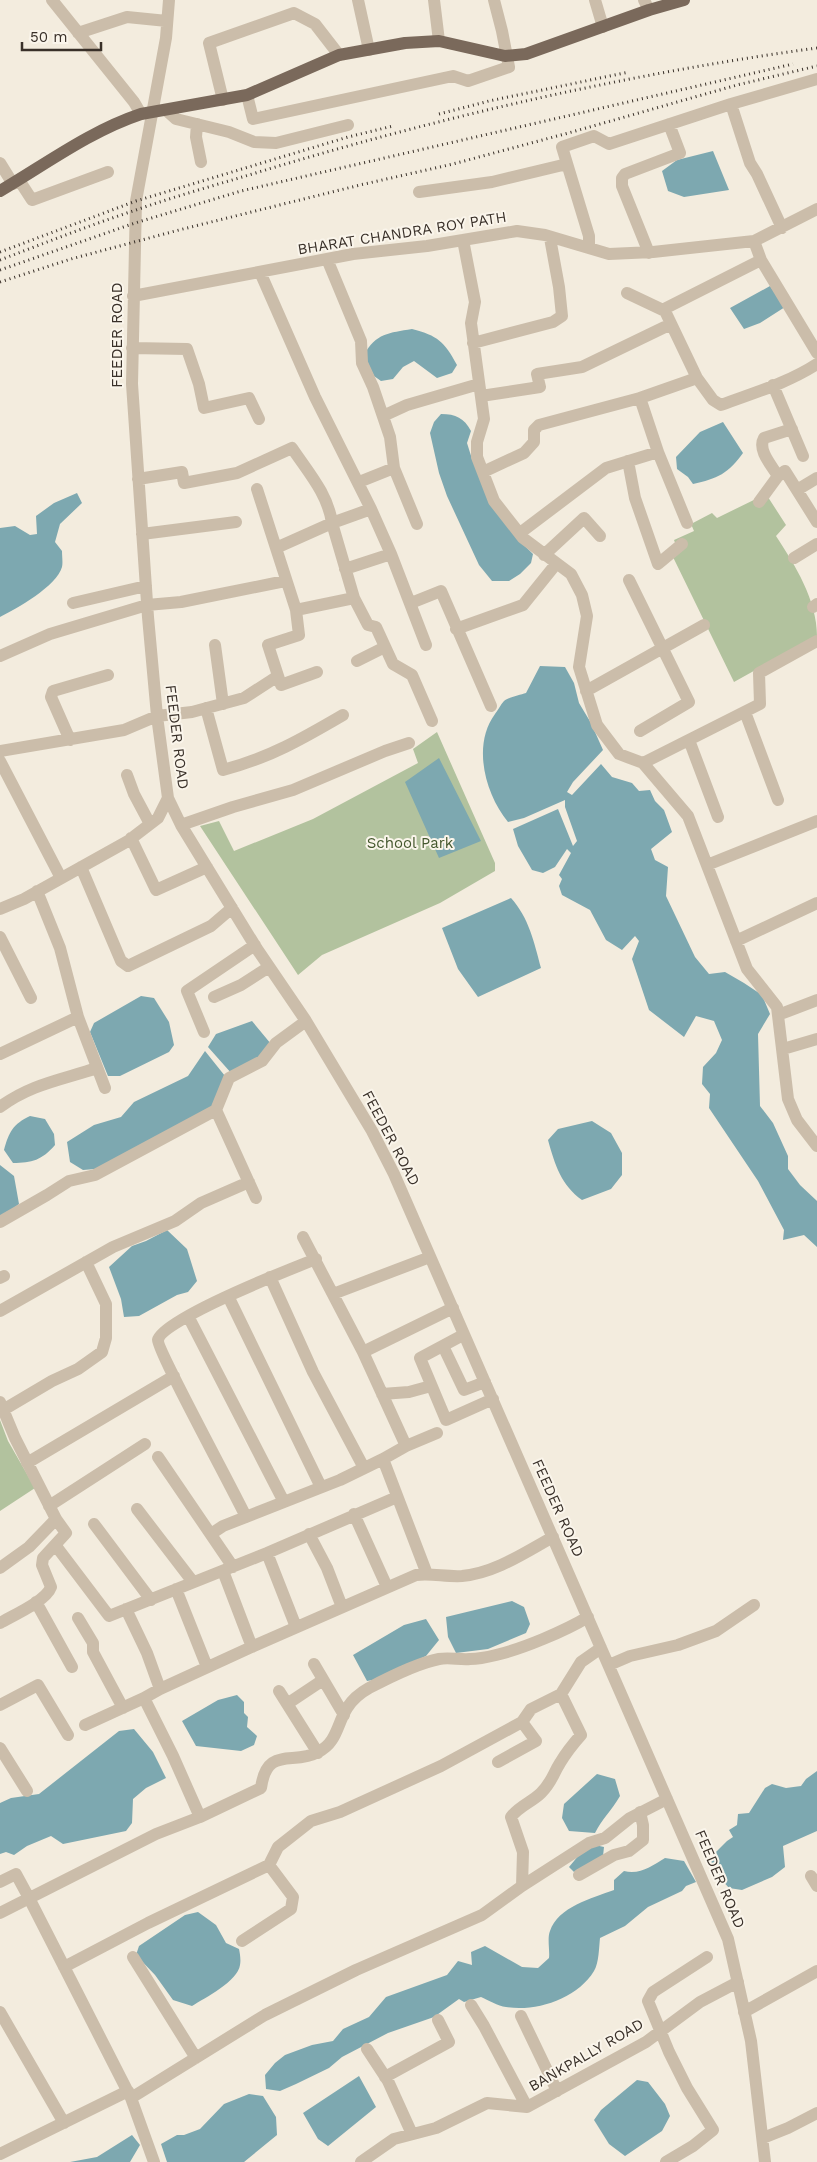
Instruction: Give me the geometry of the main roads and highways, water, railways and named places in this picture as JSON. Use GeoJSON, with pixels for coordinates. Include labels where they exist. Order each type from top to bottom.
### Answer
{"type":"FeatureCollection","features":[{"type":"Feature","properties":{"kind":"main road"},"geometry":{"type":"LineString","coordinates":[[0,191],[103,130],[147,113],[247,95],[339,55],[405,43],[439,42],[505,56],[526,54],[603,26],[646,5],[684,0]]}},
{"type":"Feature","properties":{"kind":"water"},"geometry":{"type":"Polygon","coordinates":[[[713,151],[729,190],[684,197],[668,191],[662,171],[677,160],[713,151]]]}},
{"type":"Feature","properties":{"kind":"water"},"geometry":{"type":"Polygon","coordinates":[[[770,286],[785,307],[760,323],[744,329],[730,308],[770,286]]]}},
{"type":"Feature","properties":{"kind":"water"},"geometry":{"type":"Polygon","coordinates":[[[412,329],[434,337],[444,345],[457,365],[452,373],[437,378],[414,361],[403,367],[393,379],[381,381],[374,376],[364,355],[378,338],[390,333],[412,329]]]}},
{"type":"Feature","properties":{"kind":"water"},"geometry":{"type":"Polygon","coordinates":[[[441,414],[459,418],[471,431],[467,443],[472,459],[522,543],[533,554],[531,563],[520,574],[509,581],[492,581],[479,565],[447,496],[439,473],[430,433],[434,422],[441,414]]]}},
{"type":"Feature","properties":{"kind":"water"},"geometry":{"type":"Polygon","coordinates":[[[723,422],[743,453],[733,466],[722,474],[693,484],[688,477],[677,469],[676,457],[700,432],[723,422]]]}},
{"type":"Feature","properties":{"kind":"water"},"geometry":{"type":"Polygon","coordinates":[[[77,493],[82,503],[60,524],[55,542],[62,551],[62,565],[59,574],[35,596],[0,617],[0,528],[15,526],[30,535],[37,534],[36,516],[54,503],[77,493]]]}},
{"type":"Feature","properties":{"kind":"water"},"geometry":{"type":"Polygon","coordinates":[[[540,666],[565,667],[574,683],[579,703],[591,723],[603,750],[573,782],[567,792],[572,795],[601,764],[612,777],[632,783],[639,791],[650,790],[655,801],[664,810],[672,832],[651,849],[655,860],[668,867],[666,896],[695,957],[709,974],[725,972],[762,995],[770,1014],[758,1034],[760,1106],[773,1123],[788,1156],[788,1169],[800,1185],[817,1201],[817,1247],[804,1235],[783,1240],[784,1230],[758,1181],[709,1108],[710,1094],[702,1084],[703,1067],[716,1053],[722,1040],[714,1021],[696,1016],[684,1037],[649,1010],[632,959],[639,941],[635,936],[622,950],[606,940],[590,910],[562,895],[559,886],[562,879],[559,875],[571,853],[567,849],[555,867],[543,873],[532,870],[518,846],[513,829],[558,809],[573,846],[577,841],[565,807],[565,800],[524,818],[508,822],[493,798],[484,769],[484,740],[488,726],[504,701],[526,693],[540,666]]]}},
{"type":"Feature","properties":{"kind":"water"},"geometry":{"type":"Polygon","coordinates":[[[439,758],[481,841],[439,858],[405,782],[439,758]]]}},
{"type":"Feature","properties":{"kind":"water"},"geometry":{"type":"Polygon","coordinates":[[[511,898],[527,922],[541,968],[478,997],[458,969],[442,928],[511,898]]]}},
{"type":"Feature","properties":{"kind":"water"},"geometry":{"type":"Polygon","coordinates":[[[141,996],[154,998],[169,1022],[174,1045],[169,1052],[120,1076],[108,1076],[90,1032],[94,1023],[141,996]]]}},
{"type":"Feature","properties":{"kind":"water"},"geometry":{"type":"Polygon","coordinates":[[[252,1021],[271,1044],[258,1060],[232,1074],[208,1047],[216,1034],[252,1021]]]}},
{"type":"Feature","properties":{"kind":"water"},"geometry":{"type":"Polygon","coordinates":[[[205,1051],[225,1076],[212,1110],[95,1169],[83,1170],[70,1162],[67,1142],[94,1125],[121,1117],[134,1102],[188,1076],[205,1051]]]}},
{"type":"Feature","properties":{"kind":"water"},"geometry":{"type":"Polygon","coordinates":[[[30,1116],[45,1119],[54,1134],[55,1145],[36,1160],[13,1163],[4,1150],[8,1138],[12,1129],[19,1122],[30,1116]]]}},
{"type":"Feature","properties":{"kind":"water"},"geometry":{"type":"Polygon","coordinates":[[[592,1121],[611,1133],[622,1153],[622,1175],[611,1189],[582,1200],[569,1188],[560,1174],[548,1140],[558,1129],[592,1121]]]}},
{"type":"Feature","properties":{"kind":"water"},"geometry":{"type":"Polygon","coordinates":[[[0,1165],[14,1176],[19,1204],[0,1219],[0,1165]]]}},
{"type":"Feature","properties":{"kind":"water"},"geometry":{"type":"Polygon","coordinates":[[[167,1230],[187,1249],[197,1281],[188,1292],[177,1295],[139,1316],[124,1317],[121,1299],[109,1267],[132,1246],[167,1230]]]}},
{"type":"Feature","properties":{"kind":"water"},"geometry":{"type":"Polygon","coordinates":[[[512,1601],[524,1607],[530,1624],[526,1633],[488,1649],[456,1653],[448,1637],[446,1617],[512,1601]]]}},
{"type":"Feature","properties":{"kind":"water"},"geometry":{"type":"Polygon","coordinates":[[[426,1619],[439,1640],[426,1656],[378,1679],[367,1681],[353,1655],[404,1625],[426,1619]]]}},
{"type":"Feature","properties":{"kind":"water"},"geometry":{"type":"Polygon","coordinates":[[[237,1695],[244,1702],[244,1713],[248,1717],[247,1727],[257,1736],[254,1745],[241,1751],[196,1746],[182,1721],[218,1700],[237,1695]]]}},
{"type":"Feature","properties":{"kind":"water"},"geometry":{"type":"Polygon","coordinates":[[[134,1729],[153,1752],[166,1778],[146,1788],[133,1799],[132,1823],[126,1831],[63,1844],[51,1836],[27,1846],[14,1855],[6,1852],[0,1854],[0,1803],[11,1798],[39,1794],[119,1731],[134,1729]]]}},
{"type":"Feature","properties":{"kind":"water"},"geometry":{"type":"Polygon","coordinates":[[[817,1771],[817,1831],[783,1846],[785,1867],[772,1877],[742,1890],[729,1888],[712,1869],[711,1857],[733,1837],[729,1830],[737,1825],[738,1814],[749,1813],[765,1788],[772,1784],[786,1788],[801,1786],[806,1779],[817,1771]]]}},
{"type":"Feature","properties":{"kind":"water"},"geometry":{"type":"Polygon","coordinates":[[[597,1774],[615,1779],[620,1796],[595,1833],[569,1831],[562,1818],[564,1804],[597,1774]]]}},
{"type":"Feature","properties":{"kind":"water"},"geometry":{"type":"Polygon","coordinates":[[[595,1845],[604,1847],[603,1856],[574,1872],[569,1867],[584,1849],[595,1845]]]}},
{"type":"Feature","properties":{"kind":"water"},"geometry":{"type":"Polygon","coordinates":[[[665,1858],[684,1861],[696,1882],[686,1886],[682,1891],[648,1907],[625,1926],[600,1938],[596,1968],[587,1981],[567,1996],[543,2005],[518,2008],[496,2004],[481,1997],[464,2002],[459,1999],[434,2017],[388,2033],[342,2057],[329,2068],[296,2084],[280,2091],[266,2089],[265,2075],[285,2055],[312,2045],[333,2041],[343,2029],[369,2017],[386,1997],[447,1975],[458,1961],[472,1965],[471,1952],[485,1946],[522,1967],[538,1968],[549,1958],[549,1934],[560,1916],[577,1904],[614,1890],[614,1880],[624,1871],[641,1871],[665,1858]]]}},
{"type":"Feature","properties":{"kind":"water"},"geometry":{"type":"Polygon","coordinates":[[[198,1912],[216,1925],[226,1943],[239,1949],[240,1963],[238,1971],[227,1983],[192,2006],[173,2000],[155,1975],[136,1955],[139,1946],[185,1915],[198,1912]]]}},
{"type":"Feature","properties":{"kind":"water"},"geometry":{"type":"Polygon","coordinates":[[[359,2076],[376,2107],[328,2146],[318,2139],[303,2113],[359,2076]]]}},
{"type":"Feature","properties":{"kind":"water"},"geometry":{"type":"Polygon","coordinates":[[[637,2080],[648,2082],[665,2104],[670,2116],[662,2131],[625,2156],[609,2144],[594,2120],[601,2110],[637,2080]]]}},
{"type":"Feature","properties":{"kind":"water"},"geometry":{"type":"Polygon","coordinates":[[[249,2094],[263,2096],[276,2117],[277,2135],[244,2162],[167,2162],[161,2144],[177,2135],[184,2135],[200,2129],[224,2104],[249,2094]]]}},
{"type":"Feature","properties":{"kind":"water"},"geometry":{"type":"Polygon","coordinates":[[[132,2135],[140,2145],[130,2162],[70,2162],[97,2157],[132,2135]]]}},
{"type":"Feature","properties":{"kind":"railway"},"geometry":{"type":"LineString","coordinates":[[0,260],[164,201],[389,135],[531,100],[602,85],[673,71],[817,48]]}},
{"type":"Feature","properties":{"kind":"railway"},"geometry":{"type":"LineString","coordinates":[[0,270],[135,223],[241,191],[793,64]]}},
{"type":"Feature","properties":{"kind":"railway"},"geometry":{"type":"LineString","coordinates":[[0,282],[71,259],[179,230],[453,164],[737,85],[817,66]]}},
{"type":"Feature","properties":{"kind":"railway"},"geometry":{"type":"LineString","coordinates":[[439,114],[489,101],[629,72]]}},
{"type":"Feature","properties":{"kind":"railway"},"geometry":{"type":"LineString","coordinates":[[0,252],[136,201],[348,137],[393,126]]}},
{"type":"Feature","properties":{"kind":"park label","name":"School Park"},"geometry":{"type":"Point","coordinates":[410,843]}}]}
